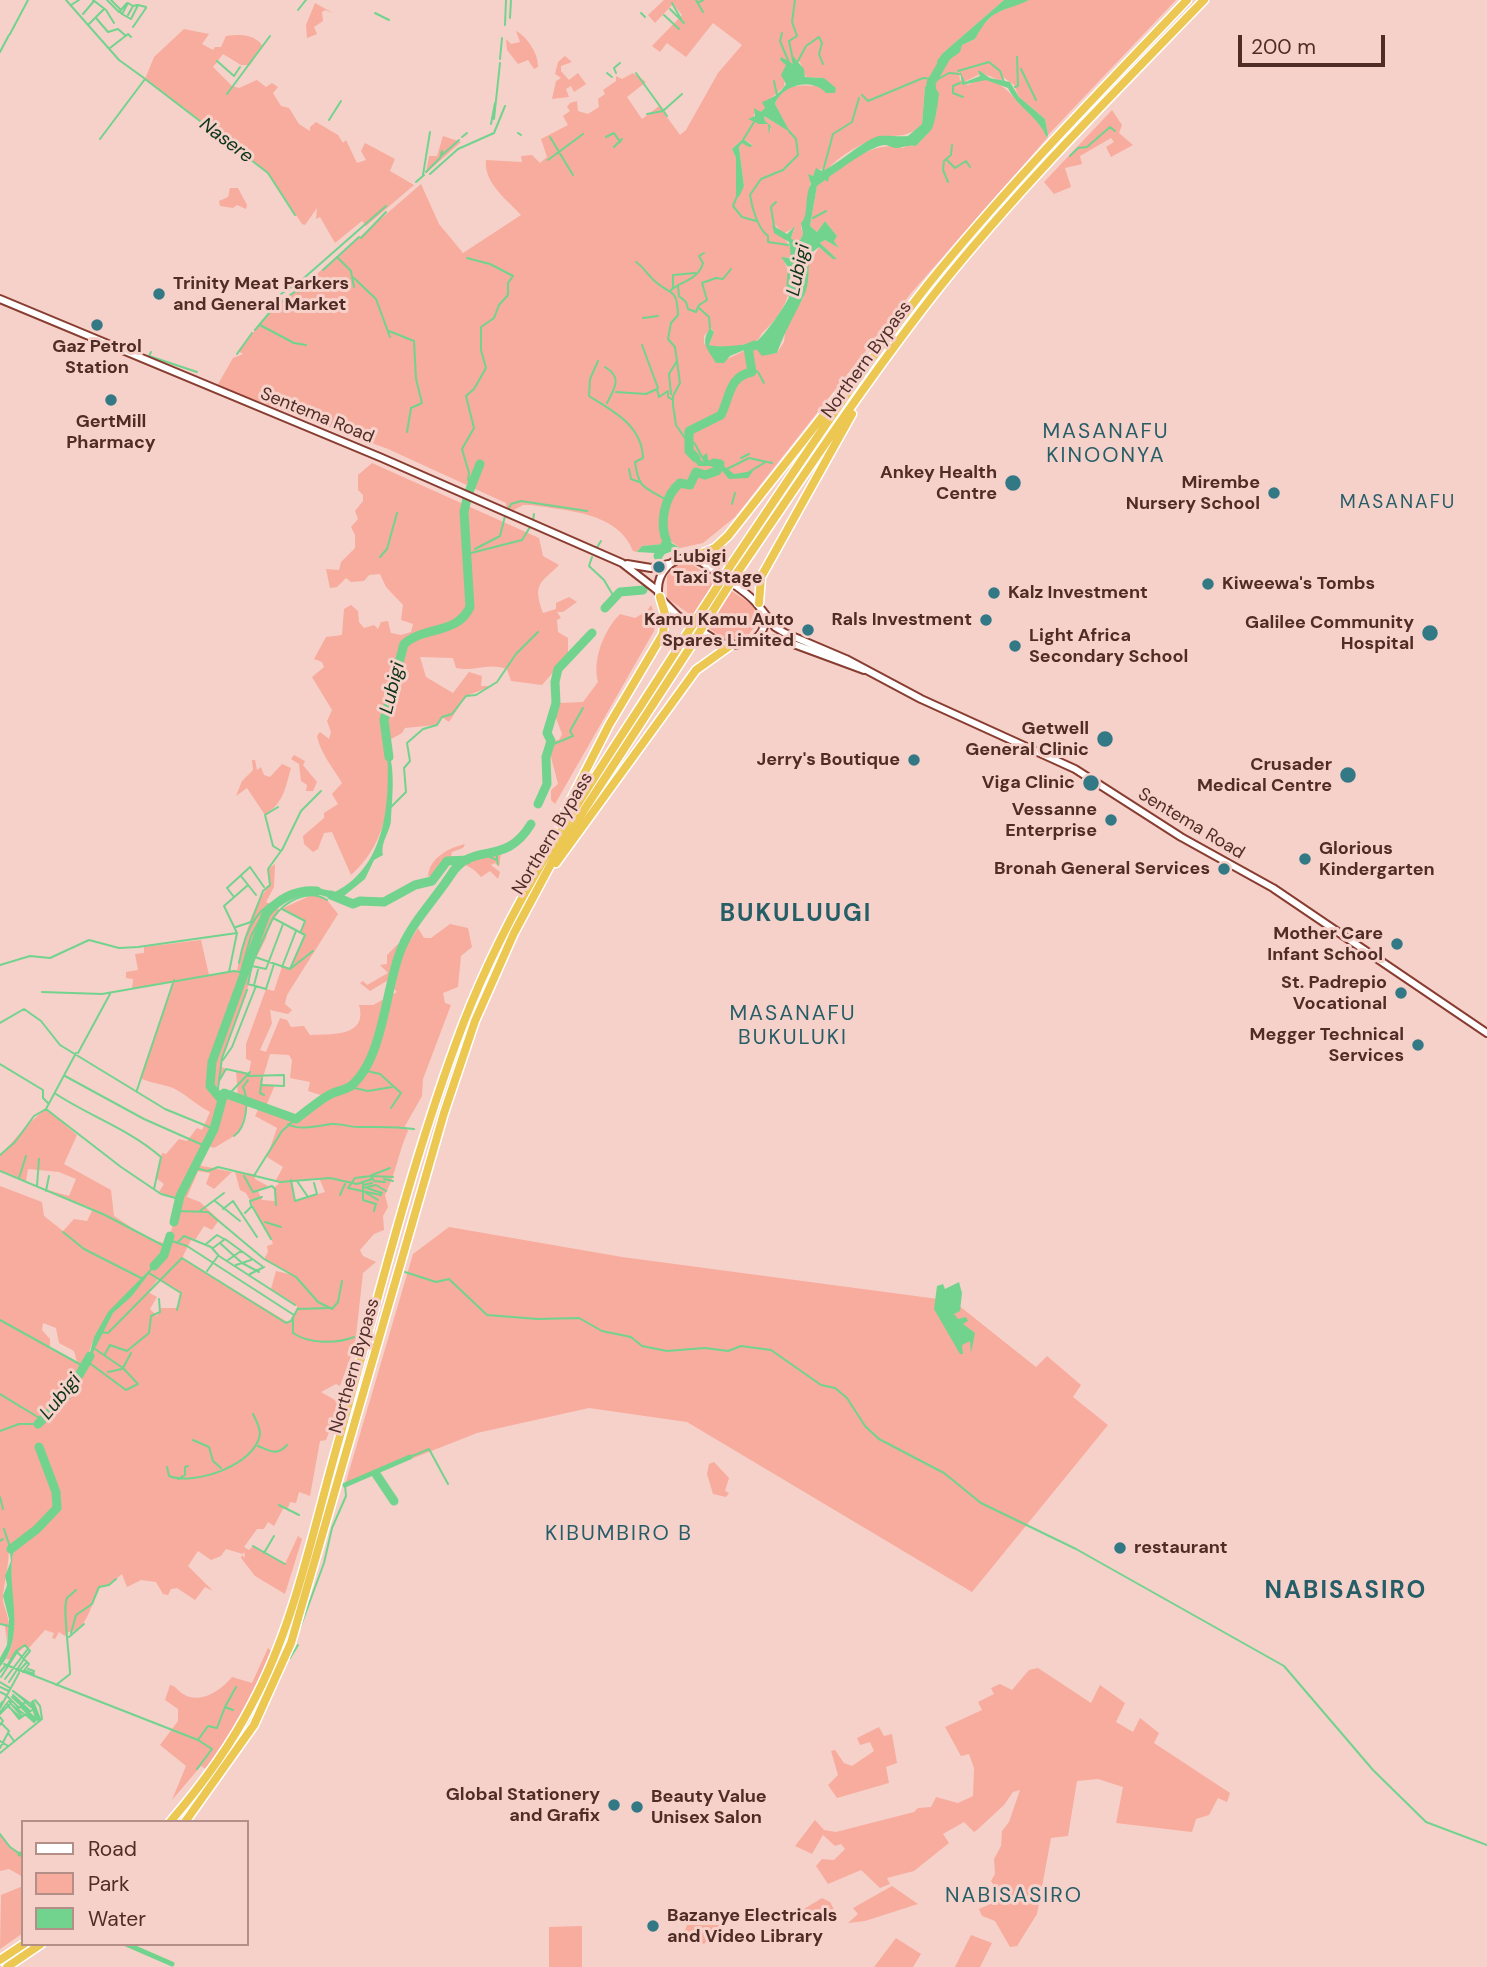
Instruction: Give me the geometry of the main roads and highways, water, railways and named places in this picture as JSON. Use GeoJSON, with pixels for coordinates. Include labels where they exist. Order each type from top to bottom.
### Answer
{"type":"FeatureCollection","features":[{"type":"Feature","properties":{"kind":"highway","name":"Northern Bypass"},"geometry":{"type":"LineString","coordinates":[[186,1820],[254,1725],[290,1643],[444,1113],[475,1021],[533,894],[560,847],[691,646],[729,568],[884,342],[987,213],[1187,0]]}},
{"type":"Feature","properties":{"kind":"highway","name":"Northern Bypass"},"geometry":{"type":"LineString","coordinates":[[720,591],[737,573],[878,369],[939,288],[1020,192],[1204,0]]}},
{"type":"Feature","properties":{"kind":"highway"},"geometry":{"type":"LineString","coordinates":[[691,558],[715,548],[728,536],[884,342]]}},
{"type":"Feature","properties":{"kind":"highway"},"geometry":{"type":"LineString","coordinates":[[760,606],[761,577],[878,369]]}},
{"type":"Feature","properties":{"kind":"highway"},"geometry":{"type":"LineString","coordinates":[[524,891],[609,725],[663,634],[664,614],[659,594]]}},
{"type":"Feature","properties":{"kind":"highway","name":"Northern Bypass"},"geometry":{"type":"LineString","coordinates":[[172,1820],[227,1748],[254,1703],[274,1656],[308,1551],[443,1078],[472,1000],[524,891],[552,842],[683,640],[703,618]]}},
{"type":"Feature","properties":{"kind":"highway"},"geometry":{"type":"LineString","coordinates":[[533,894],[696,670],[731,645]]}},
{"type":"Feature","properties":{"kind":"highway"},"geometry":{"type":"LineString","coordinates":[[0,1960],[21,1946]]}},
{"type":"Feature","properties":{"kind":"highway"},"geometry":{"type":"LineString","coordinates":[[7,1967],[38,1946]]}},
{"type":"Feature","properties":{"kind":"main road","name":"Sentema Road"},"geometry":{"type":"LineString","coordinates":[[0,299],[382,458],[622,563],[652,568],[691,558],[760,606],[775,627],[864,670]]}},
{"type":"Feature","properties":{"kind":"main road","name":"Sentema Road"},"geometry":{"type":"LineString","coordinates":[[622,563],[659,594],[678,616],[711,638],[731,645],[753,641],[791,641],[864,670],[1075,769],[1181,837],[1273,888],[1487,1033]]}},
{"type":"Feature","properties":{"kind":"main road"},"geometry":{"type":"LineString","coordinates":[[659,594],[661,574],[670,564]]}},
{"type":"Feature","properties":{"kind":"main road"},"geometry":{"type":"LineString","coordinates":[[753,641],[762,630],[760,606]]}},
{"type":"Feature","properties":{"kind":"water"},"geometry":{"type":"Polygon","coordinates":[[[1004,0],[1029,0],[992,16],[975,39],[962,45],[960,52],[938,68],[937,61],[943,53],[1004,0]]]}},
{"type":"Feature","properties":{"kind":"water"},"geometry":{"type":"Polygon","coordinates":[[[793,56],[804,69],[805,77],[824,78],[836,88],[835,93],[826,93],[806,84],[790,88],[778,97],[775,104],[790,132],[764,116],[771,126],[769,134],[768,124],[759,124],[748,119],[755,116],[754,108],[761,112],[765,108],[762,102],[784,88],[786,84],[781,75],[786,65],[780,60],[781,57],[793,64],[793,56]]]}},
{"type":"Feature","properties":{"kind":"water"},"geometry":{"type":"Polygon","coordinates":[[[960,71],[965,82],[980,76],[980,71],[990,78],[1010,82],[1019,97],[1045,119],[1047,138],[1039,124],[1008,88],[986,80],[962,85],[960,71]]]}},
{"type":"Feature","properties":{"kind":"water"},"geometry":{"type":"Polygon","coordinates":[[[929,81],[939,93],[936,116],[932,129],[916,146],[879,146],[829,177],[828,182],[825,180],[817,186],[810,226],[817,232],[825,221],[837,236],[834,241],[839,248],[825,240],[820,243],[837,259],[833,259],[819,247],[809,255],[806,291],[777,353],[762,356],[754,346],[730,356],[724,363],[716,363],[705,342],[710,328],[714,332],[709,345],[742,345],[757,341],[789,297],[786,291],[788,267],[781,257],[791,258],[789,242],[774,233],[772,225],[787,234],[795,226],[791,238],[798,244],[803,234],[801,223],[805,216],[811,184],[808,174],[813,176],[816,168],[822,171],[827,169],[873,138],[908,136],[922,124],[925,87],[929,81]]]}},
{"type":"Feature","properties":{"kind":"water"},"geometry":{"type":"Polygon","coordinates":[[[743,139],[753,146],[742,143],[739,147],[744,186],[739,197],[736,195],[736,158],[732,149],[743,139]]]}},
{"type":"Feature","properties":{"kind":"water"},"geometry":{"type":"Polygon","coordinates":[[[689,451],[705,463],[703,456],[707,453],[708,460],[719,462],[734,474],[753,471],[748,478],[729,479],[718,466],[698,466],[689,451]]]}},
{"type":"Feature","properties":{"kind":"water"},"geometry":{"type":"Polygon","coordinates":[[[665,539],[680,548],[660,556],[637,552],[642,546],[663,544],[665,539]]]}},
{"type":"Feature","properties":{"kind":"water"},"geometry":{"type":"Polygon","coordinates":[[[387,747],[392,764],[393,793],[391,823],[383,846],[383,855],[374,860],[365,879],[339,900],[305,891],[314,887],[335,892],[353,880],[376,848],[386,809],[387,747]]]}},
{"type":"Feature","properties":{"kind":"water"},"geometry":{"type":"Polygon","coordinates":[[[160,1259],[132,1296],[113,1313],[87,1364],[94,1337],[108,1312],[160,1259]]]}},
{"type":"Feature","properties":{"kind":"water"},"geometry":{"type":"Polygon","coordinates":[[[959,1282],[962,1293],[960,1311],[954,1314],[958,1319],[966,1317],[968,1321],[963,1324],[975,1333],[971,1353],[970,1341],[962,1345],[963,1354],[960,1354],[934,1309],[937,1286],[943,1284],[945,1289],[959,1282]]]}},
{"type":"Feature","properties":{"kind":"water"},"geometry":{"type":"Polygon","coordinates":[[[17,1542],[12,1571],[15,1621],[13,1637],[9,1653],[0,1667],[0,1658],[7,1645],[9,1619],[3,1596],[7,1585],[5,1576],[11,1561],[9,1546],[17,1542]]]}},
{"type":"Feature","properties":{"kind":"waterway"},"geometry":{"type":"LineString","coordinates":[[10,34],[28,0]]}},
{"type":"Feature","properties":{"kind":"waterway","name":"Nasere"},"geometry":{"type":"LineString","coordinates":[[66,0],[119,60],[144,78]]}},
{"type":"Feature","properties":{"kind":"waterway"},"geometry":{"type":"LineString","coordinates":[[71,5],[79,0]]}},
{"type":"Feature","properties":{"kind":"waterway"},"geometry":{"type":"LineString","coordinates":[[93,0],[106,10],[114,23]]}},
{"type":"Feature","properties":{"kind":"waterway"},"geometry":{"type":"LineString","coordinates":[[107,0],[119,12]]}},
{"type":"Feature","properties":{"kind":"waterway"},"geometry":{"type":"LineString","coordinates":[[111,0],[120,9]]}},
{"type":"Feature","properties":{"kind":"waterway"},"geometry":{"type":"LineString","coordinates":[[298,10],[306,0]]}},
{"type":"Feature","properties":{"kind":"waterway"},"geometry":{"type":"LineString","coordinates":[[505,25],[506,0]]}},
{"type":"Feature","properties":{"kind":"waterway"},"geometry":{"type":"LineString","coordinates":[[510,18],[511,0]]}},
{"type":"Feature","properties":{"kind":"waterway"},"geometry":{"type":"LineString","coordinates":[[696,0],[703,12]]}},
{"type":"Feature","properties":{"kind":"waterway"},"geometry":{"type":"LineString","coordinates":[[699,2],[703,0]]}},
{"type":"Feature","properties":{"kind":"waterway"},"geometry":{"type":"LineString","coordinates":[[794,65],[789,41],[797,36],[792,22],[795,0]]}},
{"type":"Feature","properties":{"kind":"waterway"},"geometry":{"type":"LineString","coordinates":[[83,14],[94,1]]}},
{"type":"Feature","properties":{"kind":"waterway"},"geometry":{"type":"LineString","coordinates":[[120,11],[127,3]]}},
{"type":"Feature","properties":{"kind":"waterway"},"geometry":{"type":"LineString","coordinates":[[120,12],[122,14],[128,3],[133,6]]}},
{"type":"Feature","properties":{"kind":"waterway"},"geometry":{"type":"LineString","coordinates":[[672,3],[681,19]]}},
{"type":"Feature","properties":{"kind":"waterway"},"geometry":{"type":"LineString","coordinates":[[128,15],[133,6],[137,5]]}},
{"type":"Feature","properties":{"kind":"waterway"},"geometry":{"type":"LineString","coordinates":[[122,14],[131,19],[138,5],[146,7]]}},
{"type":"Feature","properties":{"kind":"waterway"},"geometry":{"type":"LineString","coordinates":[[133,27],[146,8]]}},
{"type":"Feature","properties":{"kind":"waterway"},"geometry":{"type":"LineString","coordinates":[[88,25],[104,9]]}},
{"type":"Feature","properties":{"kind":"waterway"},"geometry":{"type":"LineString","coordinates":[[670,9],[684,23]]}},
{"type":"Feature","properties":{"kind":"waterway"},"geometry":{"type":"LineString","coordinates":[[375,13],[389,20]]}},
{"type":"Feature","properties":{"kind":"waterway"},"geometry":{"type":"LineString","coordinates":[[641,13],[645,17]]}},
{"type":"Feature","properties":{"kind":"waterway"},"geometry":{"type":"LineString","coordinates":[[664,15],[679,29]]}},
{"type":"Feature","properties":{"kind":"waterway"},"geometry":{"type":"LineString","coordinates":[[96,18],[108,32],[118,29],[126,36]]}},
{"type":"Feature","properties":{"kind":"waterway"},"geometry":{"type":"LineString","coordinates":[[782,33],[780,41],[790,65]]}},
{"type":"Feature","properties":{"kind":"waterway"},"geometry":{"type":"LineString","coordinates":[[110,48],[128,34],[131,37]]}},
{"type":"Feature","properties":{"kind":"waterway"},"geometry":{"type":"LineString","coordinates":[[0,52],[9,35]]}},
{"type":"Feature","properties":{"kind":"waterway"},"geometry":{"type":"LineString","coordinates":[[227,94],[270,36]]}},
{"type":"Feature","properties":{"kind":"waterway"},"geometry":{"type":"LineString","coordinates":[[798,61],[806,46],[819,37],[822,43],[819,54],[823,64]]}},
{"type":"Feature","properties":{"kind":"waterway"},"geometry":{"type":"LineString","coordinates":[[500,59],[502,38]]}},
{"type":"Feature","properties":{"kind":"waterway"},"geometry":{"type":"LineString","coordinates":[[1015,87],[1018,86],[1017,57]]}},
{"type":"Feature","properties":{"kind":"waterway","name":"Lubigi"},"geometry":{"type":"LineString","coordinates":[[932,93],[931,83],[945,59]]}},
{"type":"Feature","properties":{"kind":"waterway"},"geometry":{"type":"LineString","coordinates":[[217,61],[234,76],[240,67]]}},
{"type":"Feature","properties":{"kind":"waterway"},"geometry":{"type":"LineString","coordinates":[[958,71],[989,62],[1000,71],[1004,82]]}},
{"type":"Feature","properties":{"kind":"waterway"},"geometry":{"type":"LineString","coordinates":[[494,119],[500,63]]}},
{"type":"Feature","properties":{"kind":"waterway"},"geometry":{"type":"LineString","coordinates":[[616,73],[614,68],[620,63]]}},
{"type":"Feature","properties":{"kind":"waterway"},"geometry":{"type":"LineString","coordinates":[[1021,69],[1036,100]]}},
{"type":"Feature","properties":{"kind":"waterway"},"geometry":{"type":"LineString","coordinates":[[607,73],[612,77]]}},
{"type":"Feature","properties":{"kind":"waterway"},"geometry":{"type":"LineString","coordinates":[[636,73],[667,116]]}},
{"type":"Feature","properties":{"kind":"waterway"},"geometry":{"type":"LineString","coordinates":[[931,83],[949,73],[960,74]]}},
{"type":"Feature","properties":{"kind":"waterway"},"geometry":{"type":"LineString","coordinates":[[862,95],[868,101],[923,78],[932,79]]}},
{"type":"Feature","properties":{"kind":"waterway","name":"Nasere"},"geometry":{"type":"LineString","coordinates":[[100,139],[145,79],[268,173],[295,215]]}},
{"type":"Feature","properties":{"kind":"waterway"},"geometry":{"type":"LineString","coordinates":[[774,81],[777,95]]}},
{"type":"Feature","properties":{"kind":"waterway"},"geometry":{"type":"LineString","coordinates":[[960,83],[953,86],[953,93],[963,97]]}},
{"type":"Feature","properties":{"kind":"waterway"},"geometry":{"type":"LineString","coordinates":[[647,114],[663,111],[682,94]]}},
{"type":"Feature","properties":{"kind":"waterway"},"geometry":{"type":"LineString","coordinates":[[823,171],[833,134],[852,122],[859,98]]}},
{"type":"Feature","properties":{"kind":"waterway"},"geometry":{"type":"LineString","coordinates":[[329,120],[341,101]]}},
{"type":"Feature","properties":{"kind":"waterway"},"geometry":{"type":"LineString","coordinates":[[491,124],[495,103]]}},
{"type":"Feature","properties":{"kind":"waterway"},"geometry":{"type":"LineString","coordinates":[[430,174],[458,149],[494,133],[505,106]]}},
{"type":"Feature","properties":{"kind":"waterway"},"geometry":{"type":"LineString","coordinates":[[743,140],[754,122]]}},
{"type":"Feature","properties":{"kind":"waterway"},"geometry":{"type":"LineString","coordinates":[[1070,156],[1078,148],[1087,147],[1110,127],[1115,131]]}},
{"type":"Feature","properties":{"kind":"waterway"},"geometry":{"type":"LineString","coordinates":[[788,245],[768,242],[768,236],[756,218],[750,195],[761,179],[783,170],[798,155],[796,139],[789,131]]}},
{"type":"Feature","properties":{"kind":"waterway"},"geometry":{"type":"LineString","coordinates":[[423,175],[430,132]]}},
{"type":"Feature","properties":{"kind":"waterway"},"geometry":{"type":"LineString","coordinates":[[462,137],[467,133]]}},
{"type":"Feature","properties":{"kind":"waterway"},"geometry":{"type":"LineString","coordinates":[[606,137],[614,133],[620,142]]}},
{"type":"Feature","properties":{"kind":"waterway"},"geometry":{"type":"LineString","coordinates":[[548,160],[583,134]]}},
{"type":"Feature","properties":{"kind":"waterway"},"geometry":{"type":"LineString","coordinates":[[550,137],[573,175]]}},
{"type":"Feature","properties":{"kind":"waterway"},"geometry":{"type":"LineString","coordinates":[[614,147],[622,139]]}},
{"type":"Feature","properties":{"kind":"waterway"},"geometry":{"type":"LineString","coordinates":[[442,155],[459,140]]}},
{"type":"Feature","properties":{"kind":"waterway"},"geometry":{"type":"LineString","coordinates":[[948,182],[943,170],[944,161],[951,155],[952,145]]}},
{"type":"Feature","properties":{"kind":"waterway"},"geometry":{"type":"LineString","coordinates":[[426,172],[440,158],[442,151]]}},
{"type":"Feature","properties":{"kind":"waterway"},"geometry":{"type":"LineString","coordinates":[[947,160],[955,168],[966,161],[970,167]]}},
{"type":"Feature","properties":{"kind":"waterway"},"geometry":{"type":"LineString","coordinates":[[416,182],[424,175]]}},
{"type":"Feature","properties":{"kind":"waterway"},"geometry":{"type":"LineString","coordinates":[[738,194],[733,206],[742,217],[756,221]]}},
{"type":"Feature","properties":{"kind":"waterway"},"geometry":{"type":"LineString","coordinates":[[774,226],[771,207],[776,202]]}},
{"type":"Feature","properties":{"kind":"waterway"},"geometry":{"type":"LineString","coordinates":[[281,294],[304,278],[386,206]]}},
{"type":"Feature","properties":{"kind":"waterway"},"geometry":{"type":"LineString","coordinates":[[813,218],[826,211]]}},
{"type":"Feature","properties":{"kind":"waterway"},"geometry":{"type":"LineString","coordinates":[[361,238],[386,212]]}},
{"type":"Feature","properties":{"kind":"waterway"},"geometry":{"type":"LineString","coordinates":[[323,270],[359,237]]}},
{"type":"Feature","properties":{"kind":"waterway"},"geometry":{"type":"LineString","coordinates":[[671,290],[698,273],[703,263],[699,256],[704,253]]}},
{"type":"Feature","properties":{"kind":"waterway"},"geometry":{"type":"LineString","coordinates":[[337,257],[351,271],[354,287]]}},
{"type":"Feature","properties":{"kind":"waterway"},"geometry":{"type":"LineString","coordinates":[[467,258],[490,264],[513,276],[508,283],[508,295],[499,305],[494,318],[481,327],[481,350],[486,368],[474,389],[466,396],[474,428],[462,449],[469,473],[468,480],[473,484]]}},
{"type":"Feature","properties":{"kind":"waterway"},"geometry":{"type":"LineString","coordinates":[[636,262],[653,280],[675,296],[678,315],[671,323],[668,339],[675,347],[680,383],[673,396],[673,405],[676,425],[687,441]]}},
{"type":"Feature","properties":{"kind":"waterway"},"geometry":{"type":"LineString","coordinates":[[678,286],[679,296],[686,302],[688,309],[696,312],[699,305],[707,300],[702,283],[716,278],[723,279],[731,269]]}},
{"type":"Feature","properties":{"kind":"waterway"},"geometry":{"type":"LineString","coordinates":[[673,287],[673,275],[695,273]]}},
{"type":"Feature","properties":{"kind":"waterway"},"geometry":{"type":"LineString","coordinates":[[298,292],[316,275]]}},
{"type":"Feature","properties":{"kind":"waterway"},"geometry":{"type":"LineString","coordinates":[[354,278],[376,299],[390,337]]}},
{"type":"Feature","properties":{"kind":"waterway"},"geometry":{"type":"LineString","coordinates":[[255,330],[275,306],[304,285]]}},
{"type":"Feature","properties":{"kind":"waterway"},"geometry":{"type":"LineString","coordinates":[[699,308],[709,317],[710,328]]}},
{"type":"Feature","properties":{"kind":"waterway"},"geometry":{"type":"LineString","coordinates":[[643,318],[658,316]]}},
{"type":"Feature","properties":{"kind":"waterway"},"geometry":{"type":"LineString","coordinates":[[260,325],[294,343],[306,345]]}},
{"type":"Feature","properties":{"kind":"waterway"},"geometry":{"type":"LineString","coordinates":[[389,331],[414,341],[416,379],[422,403],[411,408],[407,432]]}},
{"type":"Feature","properties":{"kind":"waterway"},"geometry":{"type":"LineString","coordinates":[[237,354],[252,333]]}},
{"type":"Feature","properties":{"kind":"waterway"},"geometry":{"type":"LineString","coordinates":[[642,345],[658,388]]}},
{"type":"Feature","properties":{"kind":"waterway","name":"Lubigi"},"geometry":{"type":"LineString","coordinates":[[696,458],[689,451],[689,431],[721,415],[734,383],[744,374],[752,372],[748,348],[755,345]]}},
{"type":"Feature","properties":{"kind":"waterway"},"geometry":{"type":"LineString","coordinates":[[151,352],[149,356],[197,372]]}},
{"type":"Feature","properties":{"kind":"waterway"},"geometry":{"type":"LineString","coordinates":[[598,361],[590,379],[589,396],[625,420],[632,428],[638,436],[643,458],[635,462],[641,483],[668,501]]}},
{"type":"Feature","properties":{"kind":"waterway"},"geometry":{"type":"LineString","coordinates":[[671,394],[669,374],[677,361]]}},
{"type":"Feature","properties":{"kind":"waterway"},"geometry":{"type":"LineString","coordinates":[[605,367],[616,380],[607,403]]}},
{"type":"Feature","properties":{"kind":"waterway"},"geometry":{"type":"LineString","coordinates":[[753,370],[758,372],[764,383]]}},
{"type":"Feature","properties":{"kind":"waterway"},"geometry":{"type":"LineString","coordinates":[[616,392],[646,394],[657,389],[659,397],[668,391],[668,397],[673,400]]}},
{"type":"Feature","properties":{"kind":"waterway"},"geometry":{"type":"LineString","coordinates":[[687,438],[695,444],[706,464]]}},
{"type":"Feature","properties":{"kind":"waterway"},"geometry":{"type":"LineString","coordinates":[[741,458],[749,454]]}},
{"type":"Feature","properties":{"kind":"waterway"},"geometry":{"type":"LineString","coordinates":[[727,469],[749,458],[772,463]]}},
{"type":"Feature","properties":{"kind":"waterway","name":"Lubigi"},"geometry":{"type":"LineString","coordinates":[[658,556],[667,542],[663,519],[670,495],[680,483],[690,485],[696,472],[705,475],[717,471],[720,464],[714,463]]}},
{"type":"Feature","properties":{"kind":"waterway"},"geometry":{"type":"LineString","coordinates":[[749,472],[764,463]]}},
{"type":"Feature","properties":{"kind":"waterway","name":"Lubigi"},"geometry":{"type":"LineString","coordinates":[[469,492],[480,464]]}},
{"type":"Feature","properties":{"kind":"waterway"},"geometry":{"type":"LineString","coordinates":[[629,469],[631,479],[639,482]]}},
{"type":"Feature","properties":{"kind":"waterway"},"geometry":{"type":"LineString","coordinates":[[732,504],[735,493]]}},
{"type":"Feature","properties":{"kind":"waterway","name":"Lubigi"},"geometry":{"type":"LineString","coordinates":[[389,757],[384,720],[404,644],[412,638],[457,622],[470,607],[464,512],[467,499]]}},
{"type":"Feature","properties":{"kind":"waterway"},"geometry":{"type":"LineString","coordinates":[[508,510],[511,504],[521,501],[587,511]]}},
{"type":"Feature","properties":{"kind":"waterway"},"geometry":{"type":"LineString","coordinates":[[380,557],[387,549],[397,513]]}},
{"type":"Feature","properties":{"kind":"waterway"},"geometry":{"type":"LineString","coordinates":[[533,520],[534,514]]}},
{"type":"Feature","properties":{"kind":"waterway"},"geometry":{"type":"LineString","coordinates":[[475,549],[500,536],[505,516]]}},
{"type":"Feature","properties":{"kind":"waterway"},"geometry":{"type":"LineString","coordinates":[[467,554],[522,540],[530,527]]}},
{"type":"Feature","properties":{"kind":"waterway"},"geometry":{"type":"LineString","coordinates":[[596,549],[601,541]]}},
{"type":"Feature","properties":{"kind":"waterway"},"geometry":{"type":"LineString","coordinates":[[592,557],[589,566],[604,580],[614,597]]}},
{"type":"Feature","properties":{"kind":"waterway"},"geometry":{"type":"LineString","coordinates":[[605,608],[620,592],[643,590]]}},
{"type":"Feature","properties":{"kind":"waterway"},"geometry":{"type":"LineString","coordinates":[[391,807],[406,792],[404,768],[410,761],[407,743],[423,729],[437,725],[442,717],[452,714],[466,696],[476,695],[497,682],[516,654],[538,632]]}},
{"type":"Feature","properties":{"kind":"waterway"},"geometry":{"type":"LineString","coordinates":[[538,804],[547,784],[546,757],[551,741],[547,733],[556,703],[555,682],[558,669],[592,633]]}},
{"type":"Feature","properties":{"kind":"waterway"},"geometry":{"type":"LineString","coordinates":[[549,746],[573,736],[570,731],[583,708]]}},
{"type":"Feature","properties":{"kind":"waterway"},"geometry":{"type":"LineString","coordinates":[[282,850],[301,811],[321,791]]}},
{"type":"Feature","properties":{"kind":"waterway"},"geometry":{"type":"LineString","coordinates":[[236,927],[251,922],[263,891],[270,885],[268,869],[281,851],[273,846],[265,815],[278,807]]}},
{"type":"Feature","properties":{"kind":"waterway"},"geometry":{"type":"LineString","coordinates":[[174,1222],[180,1196],[214,1129],[224,1093],[296,1119],[327,1096],[351,1086],[371,1057],[378,1039],[396,963],[418,919],[459,865],[479,855],[510,846],[521,838],[531,824]]}},
{"type":"Feature","properties":{"kind":"waterway"},"geometry":{"type":"LineString","coordinates":[[497,852],[497,859]]}},
{"type":"Feature","properties":{"kind":"waterway"},"geometry":{"type":"LineString","coordinates":[[481,853],[497,860],[498,864]]}},
{"type":"Feature","properties":{"kind":"waterway","name":"Lubigi"},"geometry":{"type":"LineString","coordinates":[[331,895],[353,904],[360,901],[384,902],[415,885],[432,881],[447,861],[467,860]]}},
{"type":"Feature","properties":{"kind":"waterway"},"geometry":{"type":"LineString","coordinates":[[234,897],[227,888],[250,867],[264,887]]}},
{"type":"Feature","properties":{"kind":"waterway"},"geometry":{"type":"LineString","coordinates":[[241,876],[256,895]]}},
{"type":"Feature","properties":{"kind":"waterway"},"geometry":{"type":"LineString","coordinates":[[237,933],[224,906],[248,885]]}},
{"type":"Feature","properties":{"kind":"waterway","name":"Lubigi"},"geometry":{"type":"LineString","coordinates":[[221,1099],[210,1086],[212,1062],[266,914],[288,896],[317,891]]}},
{"type":"Feature","properties":{"kind":"waterway"},"geometry":{"type":"LineString","coordinates":[[273,918],[284,906],[297,898],[312,895],[327,900]]}},
{"type":"Feature","properties":{"kind":"waterway"},"geometry":{"type":"LineString","coordinates":[[239,963],[244,942],[258,914],[265,907],[284,898]]}},
{"type":"Feature","properties":{"kind":"waterway"},"geometry":{"type":"LineString","coordinates":[[241,971],[251,936],[268,905]]}},
{"type":"Feature","properties":{"kind":"waterway"},"geometry":{"type":"LineString","coordinates":[[282,909],[305,921],[301,931]]}},
{"type":"Feature","properties":{"kind":"waterway"},"geometry":{"type":"LineString","coordinates":[[255,957],[273,918],[305,935],[290,969]]}},
{"type":"Feature","properties":{"kind":"waterway"},"geometry":{"type":"LineString","coordinates":[[250,974],[252,966],[266,969],[283,924]]}},
{"type":"Feature","properties":{"kind":"waterway"},"geometry":{"type":"LineString","coordinates":[[282,967],[296,931]]}},
{"type":"Feature","properties":{"kind":"waterway"},"geometry":{"type":"LineString","coordinates":[[0,965],[30,956],[50,958],[89,940],[119,948],[237,933],[229,972]]}},
{"type":"Feature","properties":{"kind":"waterway"},"geometry":{"type":"LineString","coordinates":[[248,965],[252,966],[255,957],[290,969],[313,951]]}},
{"type":"Feature","properties":{"kind":"waterway"},"geometry":{"type":"LineString","coordinates":[[245,972],[250,974],[248,984],[266,989],[274,964]]}},
{"type":"Feature","properties":{"kind":"waterway"},"geometry":{"type":"LineString","coordinates":[[254,985],[258,970]]}},
{"type":"Feature","properties":{"kind":"waterway"},"geometry":{"type":"LineString","coordinates":[[42,992],[102,994],[234,971],[245,973]]}},
{"type":"Feature","properties":{"kind":"waterway"},"geometry":{"type":"LineString","coordinates":[[137,1090],[174,980]]}},
{"type":"Feature","properties":{"kind":"waterway"},"geometry":{"type":"LineString","coordinates":[[223,1060],[232,1047],[256,986]]}},
{"type":"Feature","properties":{"kind":"waterway"},"geometry":{"type":"LineString","coordinates":[[217,1096],[222,1058],[247,990]]}},
{"type":"Feature","properties":{"kind":"waterway"},"geometry":{"type":"LineString","coordinates":[[78,1053],[110,994]]}},
{"type":"Feature","properties":{"kind":"waterway"},"geometry":{"type":"LineString","coordinates":[[0,1023],[24,1009],[41,1021],[60,1045],[165,1109],[214,1129]]}},
{"type":"Feature","properties":{"kind":"waterway"},"geometry":{"type":"LineString","coordinates":[[0,1155],[15,1142],[34,1116],[46,1109],[76,1053]]}},
{"type":"Feature","properties":{"kind":"waterway"},"geometry":{"type":"LineString","coordinates":[[0,1064],[43,1090],[43,1098],[48,1103]]}},
{"type":"Feature","properties":{"kind":"waterway"},"geometry":{"type":"LineString","coordinates":[[219,1081],[226,1069],[249,1074]]}},
{"type":"Feature","properties":{"kind":"waterway"},"geometry":{"type":"LineString","coordinates":[[363,1070],[380,1074],[401,1093],[391,1108]]}},
{"type":"Feature","properties":{"kind":"waterway"},"geometry":{"type":"LineString","coordinates":[[230,1093],[250,1072]]}},
{"type":"Feature","properties":{"kind":"waterway"},"geometry":{"type":"LineString","coordinates":[[248,1076],[284,1075],[284,1086],[261,1085]]}},
{"type":"Feature","properties":{"kind":"waterway"},"geometry":{"type":"LineString","coordinates":[[65,1076],[144,1119],[205,1146]]}},
{"type":"Feature","properties":{"kind":"waterway"},"geometry":{"type":"LineString","coordinates":[[262,1078],[260,1093],[264,1095]]}},
{"type":"Feature","properties":{"kind":"waterway"},"geometry":{"type":"LineString","coordinates":[[234,1136],[244,1120],[246,1106],[243,1087],[248,1080]]}},
{"type":"Feature","properties":{"kind":"waterway"},"geometry":{"type":"LineString","coordinates":[[350,1087],[368,1091],[392,1087]]}},
{"type":"Feature","properties":{"kind":"waterway"},"geometry":{"type":"LineString","coordinates":[[56,1094],[123,1131],[161,1157],[154,1189]]}},
{"type":"Feature","properties":{"kind":"waterway"},"geometry":{"type":"LineString","coordinates":[[46,1109],[121,1167],[161,1194],[179,1199]]}},
{"type":"Feature","properties":{"kind":"waterway"},"geometry":{"type":"LineString","coordinates":[[255,1174],[282,1131],[296,1119]]}},
{"type":"Feature","properties":{"kind":"waterway"},"geometry":{"type":"LineString","coordinates":[[288,1124],[303,1128],[335,1124],[414,1129]]}},
{"type":"Feature","properties":{"kind":"waterway"},"geometry":{"type":"LineString","coordinates":[[19,1178],[26,1156]]}},
{"type":"Feature","properties":{"kind":"waterway"},"geometry":{"type":"LineString","coordinates":[[37,1186],[39,1159]]}},
{"type":"Feature","properties":{"kind":"waterway"},"geometry":{"type":"LineString","coordinates":[[195,1168],[208,1171],[218,1167],[280,1182],[330,1178],[357,1184],[372,1179]]}},
{"type":"Feature","properties":{"kind":"waterway"},"geometry":{"type":"LineString","coordinates":[[372,1175],[390,1168]]}},
{"type":"Feature","properties":{"kind":"waterway"},"geometry":{"type":"LineString","coordinates":[[0,1171],[105,1215],[166,1247]]}},
{"type":"Feature","properties":{"kind":"waterway"},"geometry":{"type":"LineString","coordinates":[[46,1191],[49,1176]]}},
{"type":"Feature","properties":{"kind":"waterway"},"geometry":{"type":"LineString","coordinates":[[244,1176],[253,1192],[272,1186],[275,1189],[276,1205]]}},
{"type":"Feature","properties":{"kind":"waterway"},"geometry":{"type":"LineString","coordinates":[[381,1195],[348,1188],[355,1178],[371,1176],[374,1181],[385,1182]]}},
{"type":"Feature","properties":{"kind":"waterway"},"geometry":{"type":"LineString","coordinates":[[372,1176],[393,1177]]}},
{"type":"Feature","properties":{"kind":"waterway"},"geometry":{"type":"LineString","coordinates":[[384,1179],[393,1181]]}},
{"type":"Feature","properties":{"kind":"waterway"},"geometry":{"type":"LineString","coordinates":[[291,1180],[295,1201],[317,1194],[314,1183]]}},
{"type":"Feature","properties":{"kind":"waterway"},"geometry":{"type":"LineString","coordinates":[[297,1181],[308,1197]]}},
{"type":"Feature","properties":{"kind":"waterway"},"geometry":{"type":"LineString","coordinates":[[363,1182],[363,1188],[376,1185],[386,1191]]}},
{"type":"Feature","properties":{"kind":"waterway"},"geometry":{"type":"LineString","coordinates":[[363,1185],[372,1183]]}},
{"type":"Feature","properties":{"kind":"waterway"},"geometry":{"type":"LineString","coordinates":[[340,1195],[345,1184]]}},
{"type":"Feature","properties":{"kind":"waterway"},"geometry":{"type":"LineString","coordinates":[[363,1188],[363,1200],[376,1204],[374,1211]]}},
{"type":"Feature","properties":{"kind":"waterway"},"geometry":{"type":"LineString","coordinates":[[367,1188],[382,1193]]}},
{"type":"Feature","properties":{"kind":"waterway"},"geometry":{"type":"LineString","coordinates":[[363,1191],[378,1200]]}},
{"type":"Feature","properties":{"kind":"waterway"},"geometry":{"type":"LineString","coordinates":[[200,1211],[224,1193]]}},
{"type":"Feature","properties":{"kind":"waterway"},"geometry":{"type":"LineString","coordinates":[[251,1205],[250,1201],[262,1197]]}},
{"type":"Feature","properties":{"kind":"waterway"},"geometry":{"type":"LineString","coordinates":[[215,1201],[240,1221]]}},
{"type":"Feature","properties":{"kind":"waterway"},"geometry":{"type":"LineString","coordinates":[[223,1209],[233,1201],[257,1237]]}},
{"type":"Feature","properties":{"kind":"waterway"},"geometry":{"type":"LineString","coordinates":[[245,1213],[252,1206],[271,1239]]}},
{"type":"Feature","properties":{"kind":"waterway"},"geometry":{"type":"LineString","coordinates":[[177,1211],[208,1212],[264,1259],[296,1277],[318,1302],[332,1309],[338,1302],[342,1281]]}},
{"type":"Feature","properties":{"kind":"waterway"},"geometry":{"type":"LineString","coordinates":[[265,1222],[281,1227]]}},
{"type":"Feature","properties":{"kind":"waterway"},"geometry":{"type":"LineString","coordinates":[[63,1232],[84,1249],[143,1279]]}},
{"type":"Feature","properties":{"kind":"waterway"},"geometry":{"type":"LineString","coordinates":[[206,1244],[217,1235],[224,1239]]}},
{"type":"Feature","properties":{"kind":"waterway","name":"Lubigi"},"geometry":{"type":"LineString","coordinates":[[154,1266],[164,1255],[170,1236]]}},
{"type":"Feature","properties":{"kind":"waterway"},"geometry":{"type":"LineString","coordinates":[[178,1242],[184,1236],[211,1247],[219,1256],[295,1305]]}},
{"type":"Feature","properties":{"kind":"waterway"},"geometry":{"type":"LineString","coordinates":[[213,1248],[225,1239],[262,1266]]}},
{"type":"Feature","properties":{"kind":"waterway"},"geometry":{"type":"LineString","coordinates":[[169,1240],[187,1246],[294,1315]]}},
{"type":"Feature","properties":{"kind":"waterway"},"geometry":{"type":"LineString","coordinates":[[221,1244],[242,1263],[259,1272]]}},
{"type":"Feature","properties":{"kind":"waterway"},"geometry":{"type":"LineString","coordinates":[[228,1260],[241,1251]]}},
{"type":"Feature","properties":{"kind":"waterway"},"geometry":{"type":"LineString","coordinates":[[207,1271],[218,1256]]}},
{"type":"Feature","properties":{"kind":"waterway"},"geometry":{"type":"LineString","coordinates":[[100,1332],[108,1333],[182,1258],[286,1323],[291,1321],[298,1308]]}},
{"type":"Feature","properties":{"kind":"waterway"},"geometry":{"type":"LineString","coordinates":[[236,1265],[251,1260]]}},
{"type":"Feature","properties":{"kind":"waterway"},"geometry":{"type":"LineString","coordinates":[[250,1274],[264,1267]]}},
{"type":"Feature","properties":{"kind":"waterway"},"geometry":{"type":"LineString","coordinates":[[405,1272],[436,1282],[449,1279],[487,1315],[538,1319],[579,1318],[602,1331],[631,1337],[642,1346],[667,1351],[705,1348],[728,1351],[741,1346],[771,1350],[821,1385],[835,1388],[847,1398],[865,1426],[879,1439],[944,1473],[981,1503],[1076,1549],[1284,1666],[1373,1770],[1426,1822],[1487,1845]]}},
{"type":"Feature","properties":{"kind":"waterway"},"geometry":{"type":"LineString","coordinates":[[149,1273],[181,1293],[177,1310]]}},
{"type":"Feature","properties":{"kind":"waterway"},"geometry":{"type":"LineString","coordinates":[[105,1354],[110,1345],[127,1351],[149,1333],[151,1316],[160,1312],[159,1299]]}},
{"type":"Feature","properties":{"kind":"waterway"},"geometry":{"type":"LineString","coordinates":[[299,1309],[328,1308]]}},
{"type":"Feature","properties":{"kind":"waterway"},"geometry":{"type":"LineString","coordinates":[[293,1319],[293,1333],[299,1337],[331,1342],[354,1337]]}},
{"type":"Feature","properties":{"kind":"waterway"},"geometry":{"type":"LineString","coordinates":[[0,1320],[85,1367]]}},
{"type":"Feature","properties":{"kind":"waterway"},"geometry":{"type":"LineString","coordinates":[[95,1349],[123,1368],[131,1353]]}},
{"type":"Feature","properties":{"kind":"waterway","name":"Lubigi"},"geometry":{"type":"LineString","coordinates":[[38,1424],[68,1394],[90,1356]]}},
{"type":"Feature","properties":{"kind":"waterway"},"geometry":{"type":"LineString","coordinates":[[88,1362],[126,1390],[138,1384],[123,1368]]}},
{"type":"Feature","properties":{"kind":"waterway"},"geometry":{"type":"LineString","coordinates":[[108,1372],[122,1369]]}},
{"type":"Feature","properties":{"kind":"waterway"},"geometry":{"type":"LineString","coordinates":[[0,1394],[41,1419]]}},
{"type":"Feature","properties":{"kind":"waterway"},"geometry":{"type":"LineString","coordinates":[[167,1467],[169,1476],[193,1478],[236,1464],[248,1455],[260,1434],[253,1414]]}},
{"type":"Feature","properties":{"kind":"waterway"},"geometry":{"type":"LineString","coordinates":[[0,1431],[19,1424],[36,1424]]}},
{"type":"Feature","properties":{"kind":"waterway"},"geometry":{"type":"LineString","coordinates":[[193,1440],[209,1447],[213,1461],[221,1468]]}},
{"type":"Feature","properties":{"kind":"waterway"},"geometry":{"type":"LineString","coordinates":[[258,1446],[276,1452],[287,1445]]}},
{"type":"Feature","properties":{"kind":"waterway","name":"Lubigi"},"geometry":{"type":"LineString","coordinates":[[11,1549],[37,1529],[57,1508],[56,1492],[39,1447]]}},
{"type":"Feature","properties":{"kind":"waterway"},"geometry":{"type":"LineString","coordinates":[[410,1457],[429,1449],[448,1484]]}},
{"type":"Feature","properties":{"kind":"waterway"},"geometry":{"type":"LineString","coordinates":[[345,1485],[410,1457]]}},
{"type":"Feature","properties":{"kind":"waterway"},"geometry":{"type":"LineString","coordinates":[[178,1479],[185,1475],[185,1467],[188,1466]]}},
{"type":"Feature","properties":{"kind":"waterway"},"geometry":{"type":"LineString","coordinates":[[376,1474],[394,1501]]}},
{"type":"Feature","properties":{"kind":"waterway"},"geometry":{"type":"LineString","coordinates":[[300,1628],[324,1563],[332,1528],[346,1496],[345,1485]]}},
{"type":"Feature","properties":{"kind":"waterway"},"geometry":{"type":"LineString","coordinates":[[0,1497],[3,1509]]}},
{"type":"Feature","properties":{"kind":"waterway"},"geometry":{"type":"LineString","coordinates":[[279,1505],[299,1515]]}},
{"type":"Feature","properties":{"kind":"waterway"},"geometry":{"type":"LineString","coordinates":[[4,1529],[10,1547]]}},
{"type":"Feature","properties":{"kind":"waterway"},"geometry":{"type":"LineString","coordinates":[[264,1553],[274,1536]]}},
{"type":"Feature","properties":{"kind":"waterway"},"geometry":{"type":"LineString","coordinates":[[253,1546],[285,1564]]}},
{"type":"Feature","properties":{"kind":"waterway"},"geometry":{"type":"LineString","coordinates":[[71,1633],[76,1615],[92,1604],[99,1587],[109,1585],[116,1579]]}},
{"type":"Feature","properties":{"kind":"waterway"},"geometry":{"type":"LineString","coordinates":[[56,1685],[70,1674],[66,1603],[67,1598],[76,1590]]}},
{"type":"Feature","properties":{"kind":"waterway"},"geometry":{"type":"LineString","coordinates":[[0,1624],[9,1626]]}},
{"type":"Feature","properties":{"kind":"waterway"},"geometry":{"type":"LineString","coordinates":[[69,1637],[84,1624]]}},
{"type":"Feature","properties":{"kind":"waterway"},"geometry":{"type":"LineString","coordinates":[[7,1666],[16,1651],[25,1645],[30,1651],[25,1657]]}},
{"type":"Feature","properties":{"kind":"waterway"},"geometry":{"type":"LineString","coordinates":[[290,1658],[298,1645]]}},
{"type":"Feature","properties":{"kind":"waterway"},"geometry":{"type":"LineString","coordinates":[[5,1679],[27,1650]]}},
{"type":"Feature","properties":{"kind":"waterway"},"geometry":{"type":"LineString","coordinates":[[1,1677],[17,1652],[29,1664],[23,1672]]}},
{"type":"Feature","properties":{"kind":"waterway"},"geometry":{"type":"LineString","coordinates":[[9,1682],[24,1659]]}},
{"type":"Feature","properties":{"kind":"waterway"},"geometry":{"type":"LineString","coordinates":[[19,1671],[27,1662]]}},
{"type":"Feature","properties":{"kind":"waterway"},"geometry":{"type":"LineString","coordinates":[[4,1664],[198,1740],[212,1749],[197,1769]]}},
{"type":"Feature","properties":{"kind":"waterway"},"geometry":{"type":"LineString","coordinates":[[0,1672],[5,1666]]}},
{"type":"Feature","properties":{"kind":"waterway"},"geometry":{"type":"LineString","coordinates":[[28,1669],[34,1671],[33,1673]]}},
{"type":"Feature","properties":{"kind":"waterway"},"geometry":{"type":"LineString","coordinates":[[26,1671],[34,1674]]}},
{"type":"Feature","properties":{"kind":"waterway"},"geometry":{"type":"LineString","coordinates":[[0,1708],[19,1673]]}},
{"type":"Feature","properties":{"kind":"waterway"},"geometry":{"type":"LineString","coordinates":[[0,1682],[10,1688]]}},
{"type":"Feature","properties":{"kind":"waterway"},"geometry":{"type":"LineString","coordinates":[[0,1687],[9,1691]]}},
{"type":"Feature","properties":{"kind":"waterway"},"geometry":{"type":"LineString","coordinates":[[225,1707],[236,1687]]}},
{"type":"Feature","properties":{"kind":"waterway"},"geometry":{"type":"LineString","coordinates":[[13,1691],[25,1701]]}},
{"type":"Feature","properties":{"kind":"waterway"},"geometry":{"type":"LineString","coordinates":[[12,1697],[37,1720],[31,1704],[13,1691]]}},
{"type":"Feature","properties":{"kind":"waterway"},"geometry":{"type":"LineString","coordinates":[[0,1692],[6,1695]]}},
{"type":"Feature","properties":{"kind":"waterway"},"geometry":{"type":"LineString","coordinates":[[13,1695],[29,1710]]}},
{"type":"Feature","properties":{"kind":"waterway"},"geometry":{"type":"LineString","coordinates":[[8,1697],[19,1708],[25,1702],[31,1707]]}},
{"type":"Feature","properties":{"kind":"waterway"},"geometry":{"type":"LineString","coordinates":[[0,1753],[42,1719],[40,1706],[35,1700]]}},
{"type":"Feature","properties":{"kind":"waterway"},"geometry":{"type":"LineString","coordinates":[[0,1714],[11,1703],[9,1701]]}},
{"type":"Feature","properties":{"kind":"waterway"},"geometry":{"type":"LineString","coordinates":[[33,1701],[40,1719]]}},
{"type":"Feature","properties":{"kind":"waterway"},"geometry":{"type":"LineString","coordinates":[[0,1706],[2,1702]]}},
{"type":"Feature","properties":{"kind":"waterway"},"geometry":{"type":"LineString","coordinates":[[0,1712],[8,1702]]}},
{"type":"Feature","properties":{"kind":"waterway"},"geometry":{"type":"LineString","coordinates":[[32,1702],[39,1720]]}},
{"type":"Feature","properties":{"kind":"waterway"},"geometry":{"type":"LineString","coordinates":[[8,1705],[19,1719],[32,1710]]}},
{"type":"Feature","properties":{"kind":"waterway"},"geometry":{"type":"LineString","coordinates":[[12,1705],[22,1716]]}},
{"type":"Feature","properties":{"kind":"waterway"},"geometry":{"type":"LineString","coordinates":[[13,1706],[24,1714]]}},
{"type":"Feature","properties":{"kind":"waterway"},"geometry":{"type":"LineString","coordinates":[[9,1707],[20,1717]]}},
{"type":"Feature","properties":{"kind":"waterway"},"geometry":{"type":"LineString","coordinates":[[21,1707],[35,1721]]}},
{"type":"Feature","properties":{"kind":"waterway"},"geometry":{"type":"LineString","coordinates":[[198,1740],[208,1726],[217,1728],[225,1707],[233,1710]]}},
{"type":"Feature","properties":{"kind":"waterway"},"geometry":{"type":"LineString","coordinates":[[26,1715],[34,1722]]}},
{"type":"Feature","properties":{"kind":"waterway"},"geometry":{"type":"LineString","coordinates":[[0,1717],[3,1721],[0,1725]]}},
{"type":"Feature","properties":{"kind":"waterway"},"geometry":{"type":"LineString","coordinates":[[0,1748],[9,1731],[1,1723]]}},
{"type":"Feature","properties":{"kind":"waterway"},"geometry":{"type":"LineString","coordinates":[[8,1733],[14,1741]]}},
{"type":"Feature","properties":{"kind":"waterway"},"geometry":{"type":"LineString","coordinates":[[0,1741],[8,1746]]}},
{"type":"Feature","properties":{"kind":"waterway"},"geometry":{"type":"LineString","coordinates":[[0,1834],[10,1847],[20,1854]]}},
{"type":"Feature","properties":{"kind":"waterway"},"geometry":{"type":"LineString","coordinates":[[131,1946],[172,1964]]}},
{"type":"Feature","properties":{"kind":"place","name":"Trinity Meat Parkers and General Market"},"geometry":{"type":"Point","coordinates":[159,294]}},
{"type":"Feature","properties":{"kind":"place","name":"Gaz Petrol Station"},"geometry":{"type":"Point","coordinates":[97,325]}},
{"type":"Feature","properties":{"kind":"place","name":"GertMill Pharmacy"},"geometry":{"type":"Point","coordinates":[111,400]}},
{"type":"Feature","properties":{"kind":"place","name":"Ankey Health Centre"},"geometry":{"type":"Point","coordinates":[1013,483]}},
{"type":"Feature","properties":{"kind":"place","name":"Mirembe Nursery School"},"geometry":{"type":"Point","coordinates":[1274,493]}},
{"type":"Feature","properties":{"kind":"place","name":"Lubigi Taxi Stage"},"geometry":{"type":"Point","coordinates":[659,567]}},
{"type":"Feature","properties":{"kind":"place","name":"Kiweewa's Tombs"},"geometry":{"type":"Point","coordinates":[1208,584]}},
{"type":"Feature","properties":{"kind":"place","name":"Kalz Investment"},"geometry":{"type":"Point","coordinates":[994,593]}},
{"type":"Feature","properties":{"kind":"place","name":"Rals Investment"},"geometry":{"type":"Point","coordinates":[986,620]}},
{"type":"Feature","properties":{"kind":"place","name":"Kamu Kamu Auto Spares Limited"},"geometry":{"type":"Point","coordinates":[808,630]}},
{"type":"Feature","properties":{"kind":"place","name":"Galilee Community Hospital"},"geometry":{"type":"Point","coordinates":[1430,633]}},
{"type":"Feature","properties":{"kind":"place","name":"Light Africa Secondary School"},"geometry":{"type":"Point","coordinates":[1015,646]}},
{"type":"Feature","properties":{"kind":"place","name":"Getwell General Clinic"},"geometry":{"type":"Point","coordinates":[1105,739]}},
{"type":"Feature","properties":{"kind":"place","name":"Jerry's Boutique"},"geometry":{"type":"Point","coordinates":[914,760]}},
{"type":"Feature","properties":{"kind":"place","name":"Crusader Medical Centre"},"geometry":{"type":"Point","coordinates":[1348,775]}},
{"type":"Feature","properties":{"kind":"place","name":"Viga Clinic"},"geometry":{"type":"Point","coordinates":[1091,783]}},
{"type":"Feature","properties":{"kind":"place","name":"Vessanne Enterprise"},"geometry":{"type":"Point","coordinates":[1111,820]}},
{"type":"Feature","properties":{"kind":"place","name":"Glorious Kindergarten"},"geometry":{"type":"Point","coordinates":[1305,859]}},
{"type":"Feature","properties":{"kind":"place","name":"Bronah General Services"},"geometry":{"type":"Point","coordinates":[1224,869]}},
{"type":"Feature","properties":{"kind":"place","name":"Mother Care Infant School"},"geometry":{"type":"Point","coordinates":[1397,944]}},
{"type":"Feature","properties":{"kind":"place","name":"St. Padrepio Vocational"},"geometry":{"type":"Point","coordinates":[1401,993]}},
{"type":"Feature","properties":{"kind":"place","name":"Megger Technical Services"},"geometry":{"type":"Point","coordinates":[1418,1045]}},
{"type":"Feature","properties":{"kind":"place","name":"restaurant"},"geometry":{"type":"Point","coordinates":[1120,1548]}},
{"type":"Feature","properties":{"kind":"place","name":"Global Stationery and Grafix"},"geometry":{"type":"Point","coordinates":[614,1805]}},
{"type":"Feature","properties":{"kind":"place","name":"Beauty Value Unisex Salon"},"geometry":{"type":"Point","coordinates":[637,1807]}},
{"type":"Feature","properties":{"kind":"place","name":"Bazanye Electricals and Video Library"},"geometry":{"type":"Point","coordinates":[653,1926]}},
{"type":"Feature","properties":{"kind":"district","name":"MASANAFU KINOONYA"},"geometry":{"type":"Point","coordinates":[1106,444]}},
{"type":"Feature","properties":{"kind":"district","name":"MASANAFU"},"geometry":{"type":"Point","coordinates":[1398,503]}},
{"type":"Feature","properties":{"kind":"district","name":"BUKULUUGI"},"geometry":{"type":"Point","coordinates":[796,915]}},
{"type":"Feature","properties":{"kind":"district","name":"MASANAFU BUKULUKI"},"geometry":{"type":"Point","coordinates":[793,1026]}},
{"type":"Feature","properties":{"kind":"district","name":"KIBUMBIRO B"},"geometry":{"type":"Point","coordinates":[619,1534]}},
{"type":"Feature","properties":{"kind":"district","name":"NABISASIRO"},"geometry":{"type":"Point","coordinates":[1346,1592]}},
{"type":"Feature","properties":{"kind":"district","name":"NABISASIRO"},"geometry":{"type":"Point","coordinates":[1014,1896]}}]}
